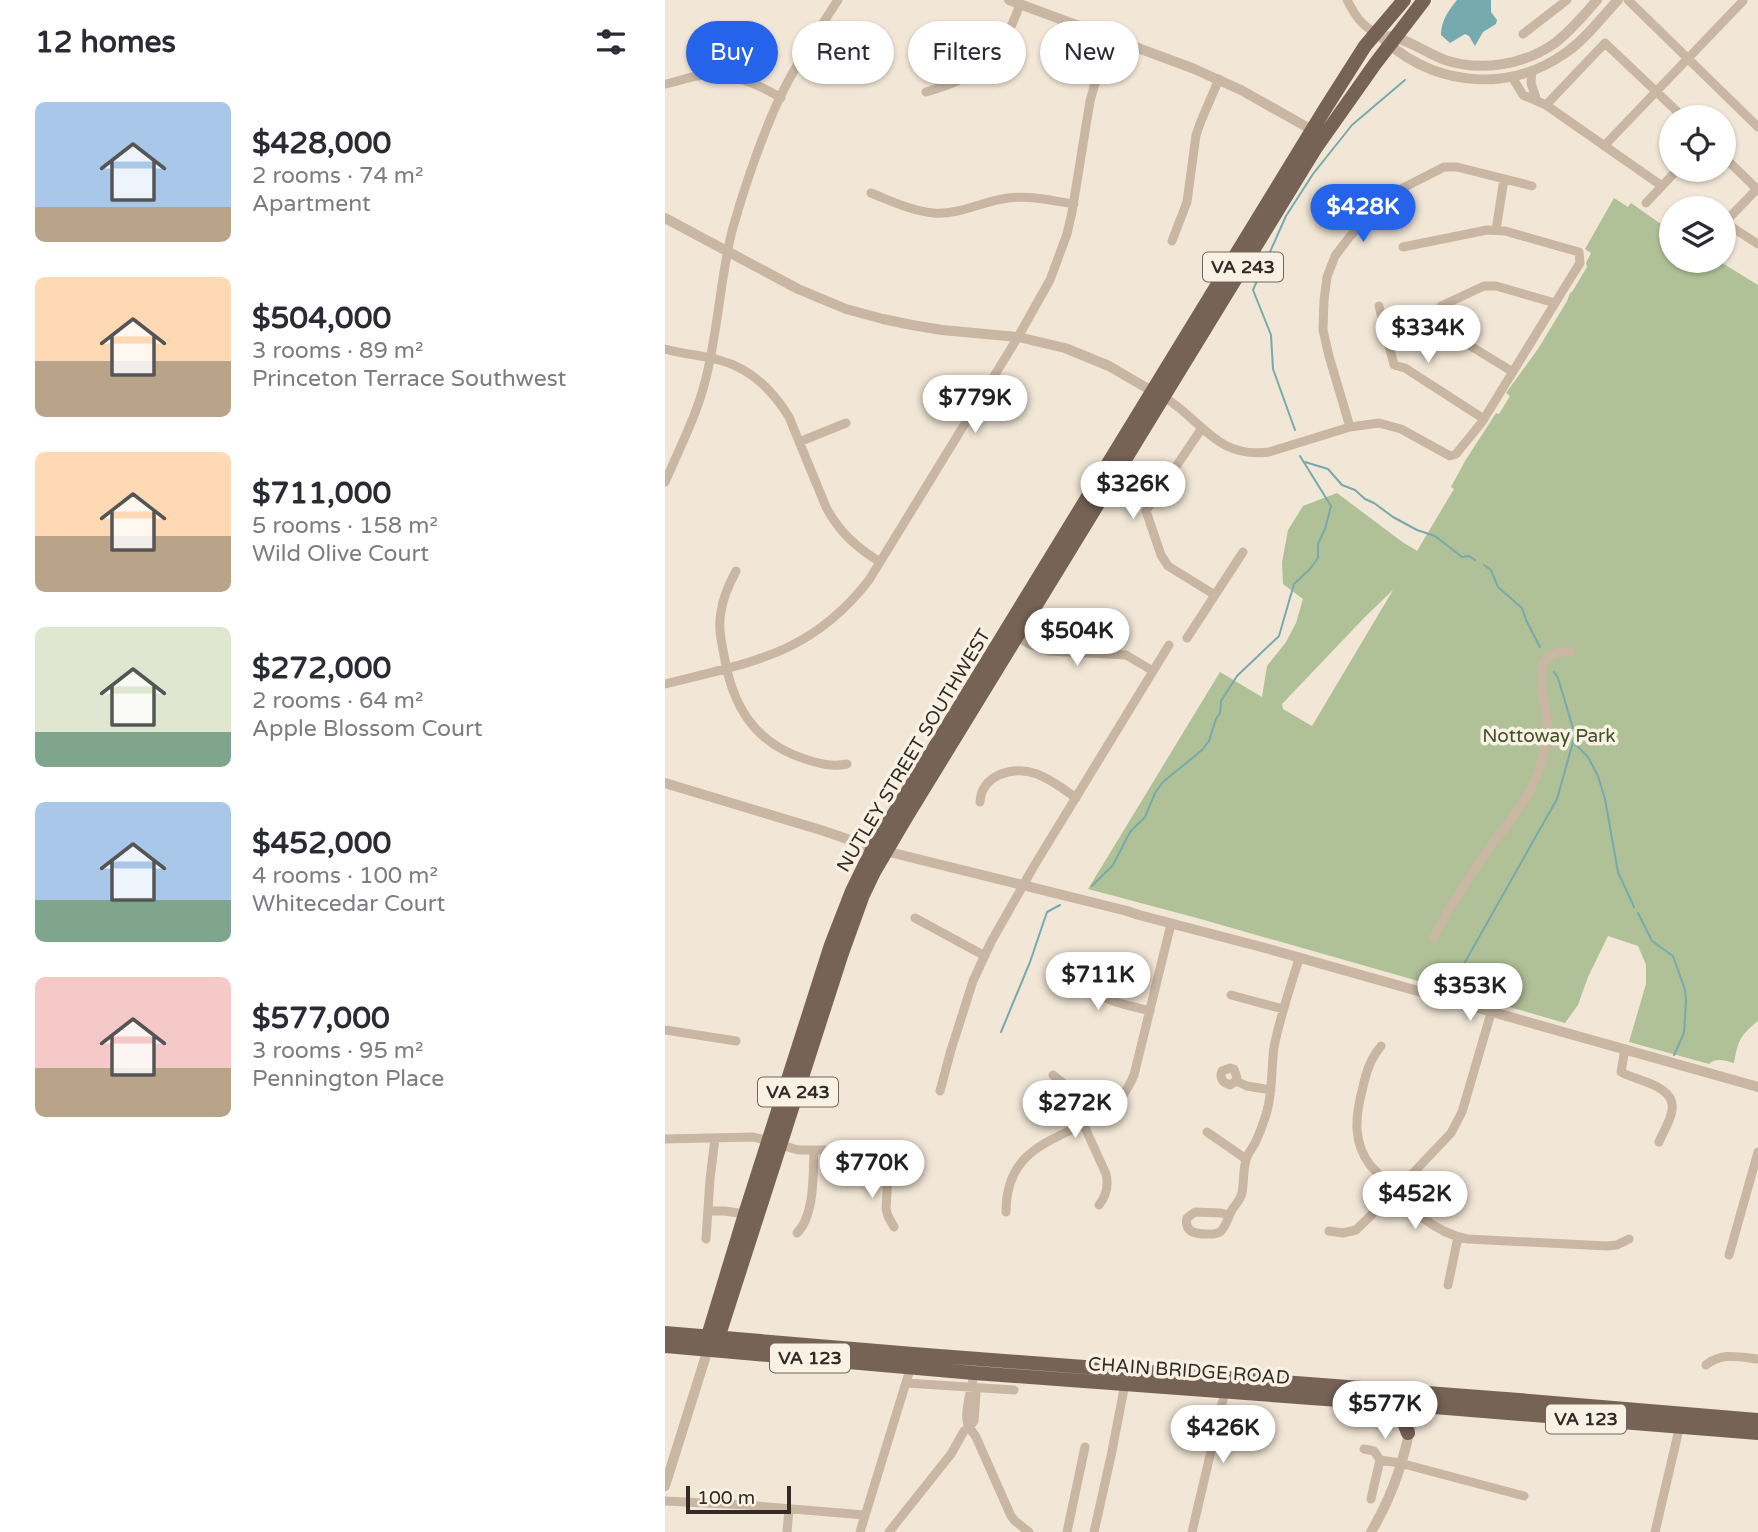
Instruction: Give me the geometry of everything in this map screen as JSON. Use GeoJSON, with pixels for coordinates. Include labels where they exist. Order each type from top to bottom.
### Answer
{"type":"FeatureCollection","features":[{"type":"Feature","properties":{"kind":"main road","name":"NUTLEY STREET SOUTHWEST"},"geometry":{"type":"LineString","coordinates":[[712,1341],[775,1143],[842,913],[1317,134],[1356,59],[1404,0]]}},
{"type":"Feature","properties":{"kind":"main road","name":"VA 243"},"geometry":{"type":"LineString","coordinates":[[1392,42],[1424,0]]}},
{"type":"Feature","properties":{"kind":"main road","name":"NUTLEY STREET SOUTHWEST"},"geometry":{"type":"LineString","coordinates":[[1317,134],[1392,42]]}},
{"type":"Feature","properties":{"kind":"main road","name":"NUTLEY STREET SOUTHWEST"},"geometry":{"type":"LineString","coordinates":[[712,1341],[745,1214],[775,1143]]}},
{"type":"Feature","properties":{"kind":"main road","name":"VA 123"},"geometry":{"type":"LineString","coordinates":[[665,1333],[910,1368]]}},
{"type":"Feature","properties":{"kind":"main road","name":"VA 123"},"geometry":{"type":"LineString","coordinates":[[665,1346],[712,1341]]}},
{"type":"Feature","properties":{"kind":"main road","name":"CHAIN BRIDGE ROAD"},"geometry":{"type":"LineString","coordinates":[[910,1368],[973,1380],[1227,1385],[1383,1403],[1415,1399]]}},
{"type":"Feature","properties":{"kind":"main road","name":"CHAIN BRIDGE ROAD"},"geometry":{"type":"LineString","coordinates":[[910,1368],[1227,1385],[1681,1420],[1758,1420]]}},
{"type":"Feature","properties":{"kind":"main road"},"geometry":{"type":"LineString","coordinates":[[1383,1403],[1401,1415],[1408,1433]]}},
{"type":"Feature","properties":{"kind":"main road","name":"CHAIN BRIDGE ROAD"},"geometry":{"type":"LineString","coordinates":[[1681,1420],[1758,1433]]}},
{"type":"Feature","properties":{"kind":"street"},"geometry":{"type":"LineString","coordinates":[[665,482],[699,403],[711,358],[728,250],[752,167],[772,114],[810,44],[838,0]]}},
{"type":"Feature","properties":{"kind":"street"},"geometry":{"type":"LineString","coordinates":[[1523,34],[1567,0]]}},
{"type":"Feature","properties":{"kind":"street"},"geometry":{"type":"LineString","coordinates":[[1392,42],[1445,60],[1479,66],[1498,65],[1526,58],[1547,48],[1570,30],[1597,0]]}},
{"type":"Feature","properties":{"kind":"street"},"geometry":{"type":"LineString","coordinates":[[1350,1],[1367,29],[1392,42],[1416,61],[1441,73],[1480,80],[1512,77],[1532,71],[1562,56],[1618,0]]}},
{"type":"Feature","properties":{"kind":"street"},"geometry":{"type":"LineString","coordinates":[[1628,0],[1758,128]]}},
{"type":"Feature","properties":{"kind":"street"},"geometry":{"type":"LineString","coordinates":[[1604,146],[1743,1]]}},
{"type":"Feature","properties":{"kind":"street"},"geometry":{"type":"LineString","coordinates":[[926,92],[964,79],[987,62],[1012,27],[1014,2],[1064,21]]}},
{"type":"Feature","properties":{"kind":"street"},"geometry":{"type":"LineString","coordinates":[[1541,103],[1605,43],[1670,105]]}},
{"type":"Feature","properties":{"kind":"street"},"geometry":{"type":"LineString","coordinates":[[1139,49],[1219,79],[1274,107],[1317,134]]}},
{"type":"Feature","properties":{"kind":"street"},"geometry":{"type":"LineString","coordinates":[[1532,71],[1531,83],[1541,103]]}},
{"type":"Feature","properties":{"kind":"street"},"geometry":{"type":"LineString","coordinates":[[665,85],[708,75],[729,75],[781,98]]}},
{"type":"Feature","properties":{"kind":"street"},"geometry":{"type":"LineString","coordinates":[[1512,77],[1523,95],[1541,103],[1662,186]]}},
{"type":"Feature","properties":{"kind":"street"},"geometry":{"type":"LineString","coordinates":[[1172,242],[1187,202],[1196,135],[1219,79]]}},
{"type":"Feature","properties":{"kind":"street"},"geometry":{"type":"LineString","coordinates":[[665,684],[782,651],[815,633],[845,609],[869,580],[1050,280],[1067,234],[1074,204],[1095,84]]}},
{"type":"Feature","properties":{"kind":"street"},"geometry":{"type":"LineString","coordinates":[[1350,427],[1323,330],[1327,277],[1335,256],[1351,235],[1397,191],[1444,167],[1458,167],[1532,186]]}},
{"type":"Feature","properties":{"kind":"street"},"geometry":{"type":"LineString","coordinates":[[1736,168],[1757,188],[1736,210]]}},
{"type":"Feature","properties":{"kind":"street"},"geometry":{"type":"LineString","coordinates":[[1496,230],[1504,179]]}},
{"type":"Feature","properties":{"kind":"street"},"geometry":{"type":"LineString","coordinates":[[1646,203],[1666,182]]}},
{"type":"Feature","properties":{"kind":"street"},"geometry":{"type":"LineString","coordinates":[[871,193],[910,208],[936,213],[964,210],[1019,197],[1074,204]]}},
{"type":"Feature","properties":{"kind":"street"},"geometry":{"type":"LineString","coordinates":[[665,218],[798,289],[859,313],[943,330],[1018,337],[1087,356],[1185,411],[1219,443],[1239,452],[1258,454],[1370,423],[1401,429],[1450,456],[1456,454],[1484,419],[1580,263],[1579,252],[1496,230],[1403,247]]}},
{"type":"Feature","properties":{"kind":"street"},"geometry":{"type":"LineString","coordinates":[[1736,230],[1758,244]]}},
{"type":"Feature","properties":{"kind":"street"},"geometry":{"type":"LineString","coordinates":[[1513,372],[1446,331],[1442,324],[1441,306],[1484,286],[1496,286],[1555,303]]}},
{"type":"Feature","properties":{"kind":"street"},"geometry":{"type":"LineString","coordinates":[[1379,306],[1394,365],[1405,368],[1484,419]]}},
{"type":"Feature","properties":{"kind":"street"},"geometry":{"type":"LineString","coordinates":[[665,349],[733,365],[764,385],[782,405],[832,519],[851,542],[880,562]]}},
{"type":"Feature","properties":{"kind":"street"},"geometry":{"type":"LineString","coordinates":[[799,442],[846,423]]}},
{"type":"Feature","properties":{"kind":"street"},"geometry":{"type":"LineString","coordinates":[[1202,428],[1146,511],[1161,555],[1168,566],[1215,595]]}},
{"type":"Feature","properties":{"kind":"street"},"geometry":{"type":"LineString","coordinates":[[1187,638],[1243,552]]}},
{"type":"Feature","properties":{"kind":"street"},"geometry":{"type":"LineString","coordinates":[[736,571],[721,611],[720,635],[726,668],[743,712],[769,742],[793,755],[820,764],[848,764]]}},
{"type":"Feature","properties":{"kind":"street"},"geometry":{"type":"LineString","coordinates":[[1011,634],[1049,651],[1126,655],[1153,671]]}},
{"type":"Feature","properties":{"kind":"street"},"geometry":{"type":"LineString","coordinates":[[940,1091],[973,981],[985,956],[1076,797],[1169,645]]}},
{"type":"Feature","properties":{"kind":"street"},"geometry":{"type":"LineString","coordinates":[[1434,938],[1467,881],[1535,780],[1547,728],[1541,673],[1545,662],[1552,656],[1571,652]]}},
{"type":"Feature","properties":{"kind":"street"},"geometry":{"type":"LineString","coordinates":[[980,802],[982,790],[991,779],[1016,771],[1042,776],[1076,797]]}},
{"type":"Feature","properties":{"kind":"street"},"geometry":{"type":"LineString","coordinates":[[665,783],[880,849],[1075,896],[1758,1087]]}},
{"type":"Feature","properties":{"kind":"street"},"geometry":{"type":"LineString","coordinates":[[915,918],[985,956]]}},
{"type":"Feature","properties":{"kind":"street"},"geometry":{"type":"LineString","coordinates":[[1006,1212],[1014,1175],[1027,1156],[1044,1142],[1108,1111],[1130,1085],[1171,924]]}},
{"type":"Feature","properties":{"kind":"street"},"geometry":{"type":"LineString","coordinates":[[1229,1215],[1240,1200],[1246,1159],[1262,1126],[1271,1090],[1275,1045],[1299,959]]}},
{"type":"Feature","properties":{"kind":"street"},"geometry":{"type":"LineString","coordinates":[[1084,971],[1089,985],[1099,996],[1150,1011]]}},
{"type":"Feature","properties":{"kind":"street"},"geometry":{"type":"LineString","coordinates":[[1231,995],[1283,1009]]}},
{"type":"Feature","properties":{"kind":"street"},"geometry":{"type":"LineString","coordinates":[[1329,1231],[1343,1233],[1356,1230],[1444,1142],[1457,1125],[1491,1013]]}},
{"type":"Feature","properties":{"kind":"street"},"geometry":{"type":"LineString","coordinates":[[665,1030],[736,1041]]}},
{"type":"Feature","properties":{"kind":"street"},"geometry":{"type":"LineString","coordinates":[[1381,1046],[1368,1066],[1359,1102],[1357,1139],[1370,1166],[1437,1229],[1458,1237],[1608,1246],[1629,1239]]}},
{"type":"Feature","properties":{"kind":"street"},"geometry":{"type":"LineString","coordinates":[[1625,1049],[1621,1072],[1660,1087],[1671,1101],[1672,1110],[1659,1142]]}},
{"type":"Feature","properties":{"kind":"street"},"geometry":{"type":"LineString","coordinates":[[1053,1075],[1068,1090],[1107,1179],[1106,1193],[1099,1205]]}},
{"type":"Feature","properties":{"kind":"street"},"geometry":{"type":"LineString","coordinates":[[1236,1081],[1247,1086],[1271,1090]]}},
{"type":"Feature","properties":{"kind":"street"},"geometry":{"type":"LineString","coordinates":[[1206,1132],[1246,1159]]}},
{"type":"Feature","properties":{"kind":"street"},"geometry":{"type":"LineString","coordinates":[[665,1139],[752,1137],[799,1150],[879,1150],[889,1159],[886,1209],[894,1227]]}},
{"type":"Feature","properties":{"kind":"street"},"geometry":{"type":"LineString","coordinates":[[706,1239],[709,1179],[715,1138]]}},
{"type":"Feature","properties":{"kind":"street"},"geometry":{"type":"LineString","coordinates":[[797,1233],[809,1214],[814,1150]]}},
{"type":"Feature","properties":{"kind":"street"},"geometry":{"type":"LineString","coordinates":[[1728,1255],[1758,1152]]}},
{"type":"Feature","properties":{"kind":"street"},"geometry":{"type":"LineString","coordinates":[[708,1211],[745,1214]]}},
{"type":"Feature","properties":{"kind":"street"},"geometry":{"type":"LineString","coordinates":[[1448,1285],[1458,1237]]}},
{"type":"Feature","properties":{"kind":"street"},"geometry":{"type":"LineString","coordinates":[[665,1486],[712,1341]]}},
{"type":"Feature","properties":{"kind":"street"},"geometry":{"type":"LineString","coordinates":[[1706,1365],[1714,1358],[1725,1356],[1758,1359]]}},
{"type":"Feature","properties":{"kind":"street"},"geometry":{"type":"LineString","coordinates":[[860,1532],[910,1368]]}},
{"type":"Feature","properties":{"kind":"street"},"geometry":{"type":"LineString","coordinates":[[889,1532],[951,1454],[961,1434],[974,1421],[976,1394],[973,1380],[1014,1390]]}},
{"type":"Feature","properties":{"kind":"street"},"geometry":{"type":"LineString","coordinates":[[1094,1532],[1125,1384]]}},
{"type":"Feature","properties":{"kind":"street"},"geometry":{"type":"LineString","coordinates":[[1192,1532],[1227,1385]]}},
{"type":"Feature","properties":{"kind":"street"},"geometry":{"type":"LineString","coordinates":[[1371,1532],[1390,1497],[1415,1399]]}},
{"type":"Feature","properties":{"kind":"street"},"geometry":{"type":"LineString","coordinates":[[1655,1532],[1681,1420]]}},
{"type":"Feature","properties":{"kind":"street"},"geometry":{"type":"LineString","coordinates":[[969,1428],[976,1437],[1011,1516],[1029,1532]]}},
{"type":"Feature","properties":{"kind":"street"},"geometry":{"type":"LineString","coordinates":[[1067,1532],[1085,1447]]}},
{"type":"Feature","properties":{"kind":"street"},"geometry":{"type":"LineString","coordinates":[[1364,1449],[1374,1451],[1380,1460],[1371,1499]]}},
{"type":"Feature","properties":{"kind":"street"},"geometry":{"type":"LineString","coordinates":[[1380,1460],[1524,1496]]}},
{"type":"Feature","properties":{"kind":"street"},"geometry":{"type":"LineString","coordinates":[[665,1501],[865,1515]]}},
{"type":"Feature","properties":{"kind":"street"},"geometry":{"type":"LineString","coordinates":[[787,1532],[789,1509]]}},
{"type":"Feature","properties":{"kind":"green space","name":"Nottoway Park"},"geometry":{"type":"Polygon","coordinates":[[[1614,198],[1628,207],[1631,203],[1659,223],[1659,273],[1736,271],[1758,285],[1758,1021],[1741,1039],[1734,1063],[1718,1060],[1709,1064],[1629,1042],[1646,984],[1646,965],[1638,946],[1608,936],[1578,1005],[1565,1023],[1088,889],[1220,672],[1262,697],[1267,666],[1286,642],[1296,623],[1303,599],[1283,584],[1282,562],[1288,530],[1303,506],[1337,493],[1417,551],[1454,489],[1451,487],[1465,461],[1510,396],[1506,393],[1538,349],[1587,267],[1591,253],[1585,249],[1614,198]],[[1393,590],[1282,704],[1283,709],[1312,726],[1393,590]]]}},
{"type":"Feature","properties":{"kind":"water"},"geometry":{"type":"Polygon","coordinates":[[[1457,0],[1491,0],[1491,12],[1497,20],[1496,24],[1483,32],[1475,46],[1465,34],[1450,43],[1441,35],[1446,16],[1457,0]]]}},
{"type":"Feature","properties":{"kind":"waterway"},"geometry":{"type":"LineString","coordinates":[[1295,430],[1273,369],[1271,335],[1253,290],[1286,216],[1313,174],[1352,125],[1405,80]]}},
{"type":"Feature","properties":{"kind":"waterway"},"geometry":{"type":"LineString","coordinates":[[1092,886],[1113,865],[1130,832],[1145,817],[1163,782],[1209,741],[1220,713],[1221,701],[1237,676],[1279,636],[1294,584],[1318,558],[1318,544],[1331,506],[1300,456]]}},
{"type":"Feature","properties":{"kind":"waterway"},"geometry":{"type":"LineString","coordinates":[[1305,462],[1328,469],[1342,485],[1355,490],[1393,517],[1435,536],[1462,557],[1469,556],[1475,560]]}},
{"type":"Feature","properties":{"kind":"waterway"},"geometry":{"type":"LineString","coordinates":[[1484,565],[1491,570],[1498,587],[1522,608],[1540,647]]}},
{"type":"Feature","properties":{"kind":"waterway"},"geometry":{"type":"LineString","coordinates":[[1465,962],[1557,799],[1575,735],[1554,672]]}},
{"type":"Feature","properties":{"kind":"waterway"},"geometry":{"type":"LineString","coordinates":[[1574,743],[1588,757],[1598,776],[1605,799],[1618,872],[1634,907]]}},
{"type":"Feature","properties":{"kind":"waterway"},"geometry":{"type":"LineString","coordinates":[[1001,1032],[1047,912],[1060,905]]}},
{"type":"Feature","properties":{"kind":"waterway"},"geometry":{"type":"LineString","coordinates":[[1638,913],[1652,941],[1673,956],[1685,990],[1684,1033],[1674,1055]]}}]}
